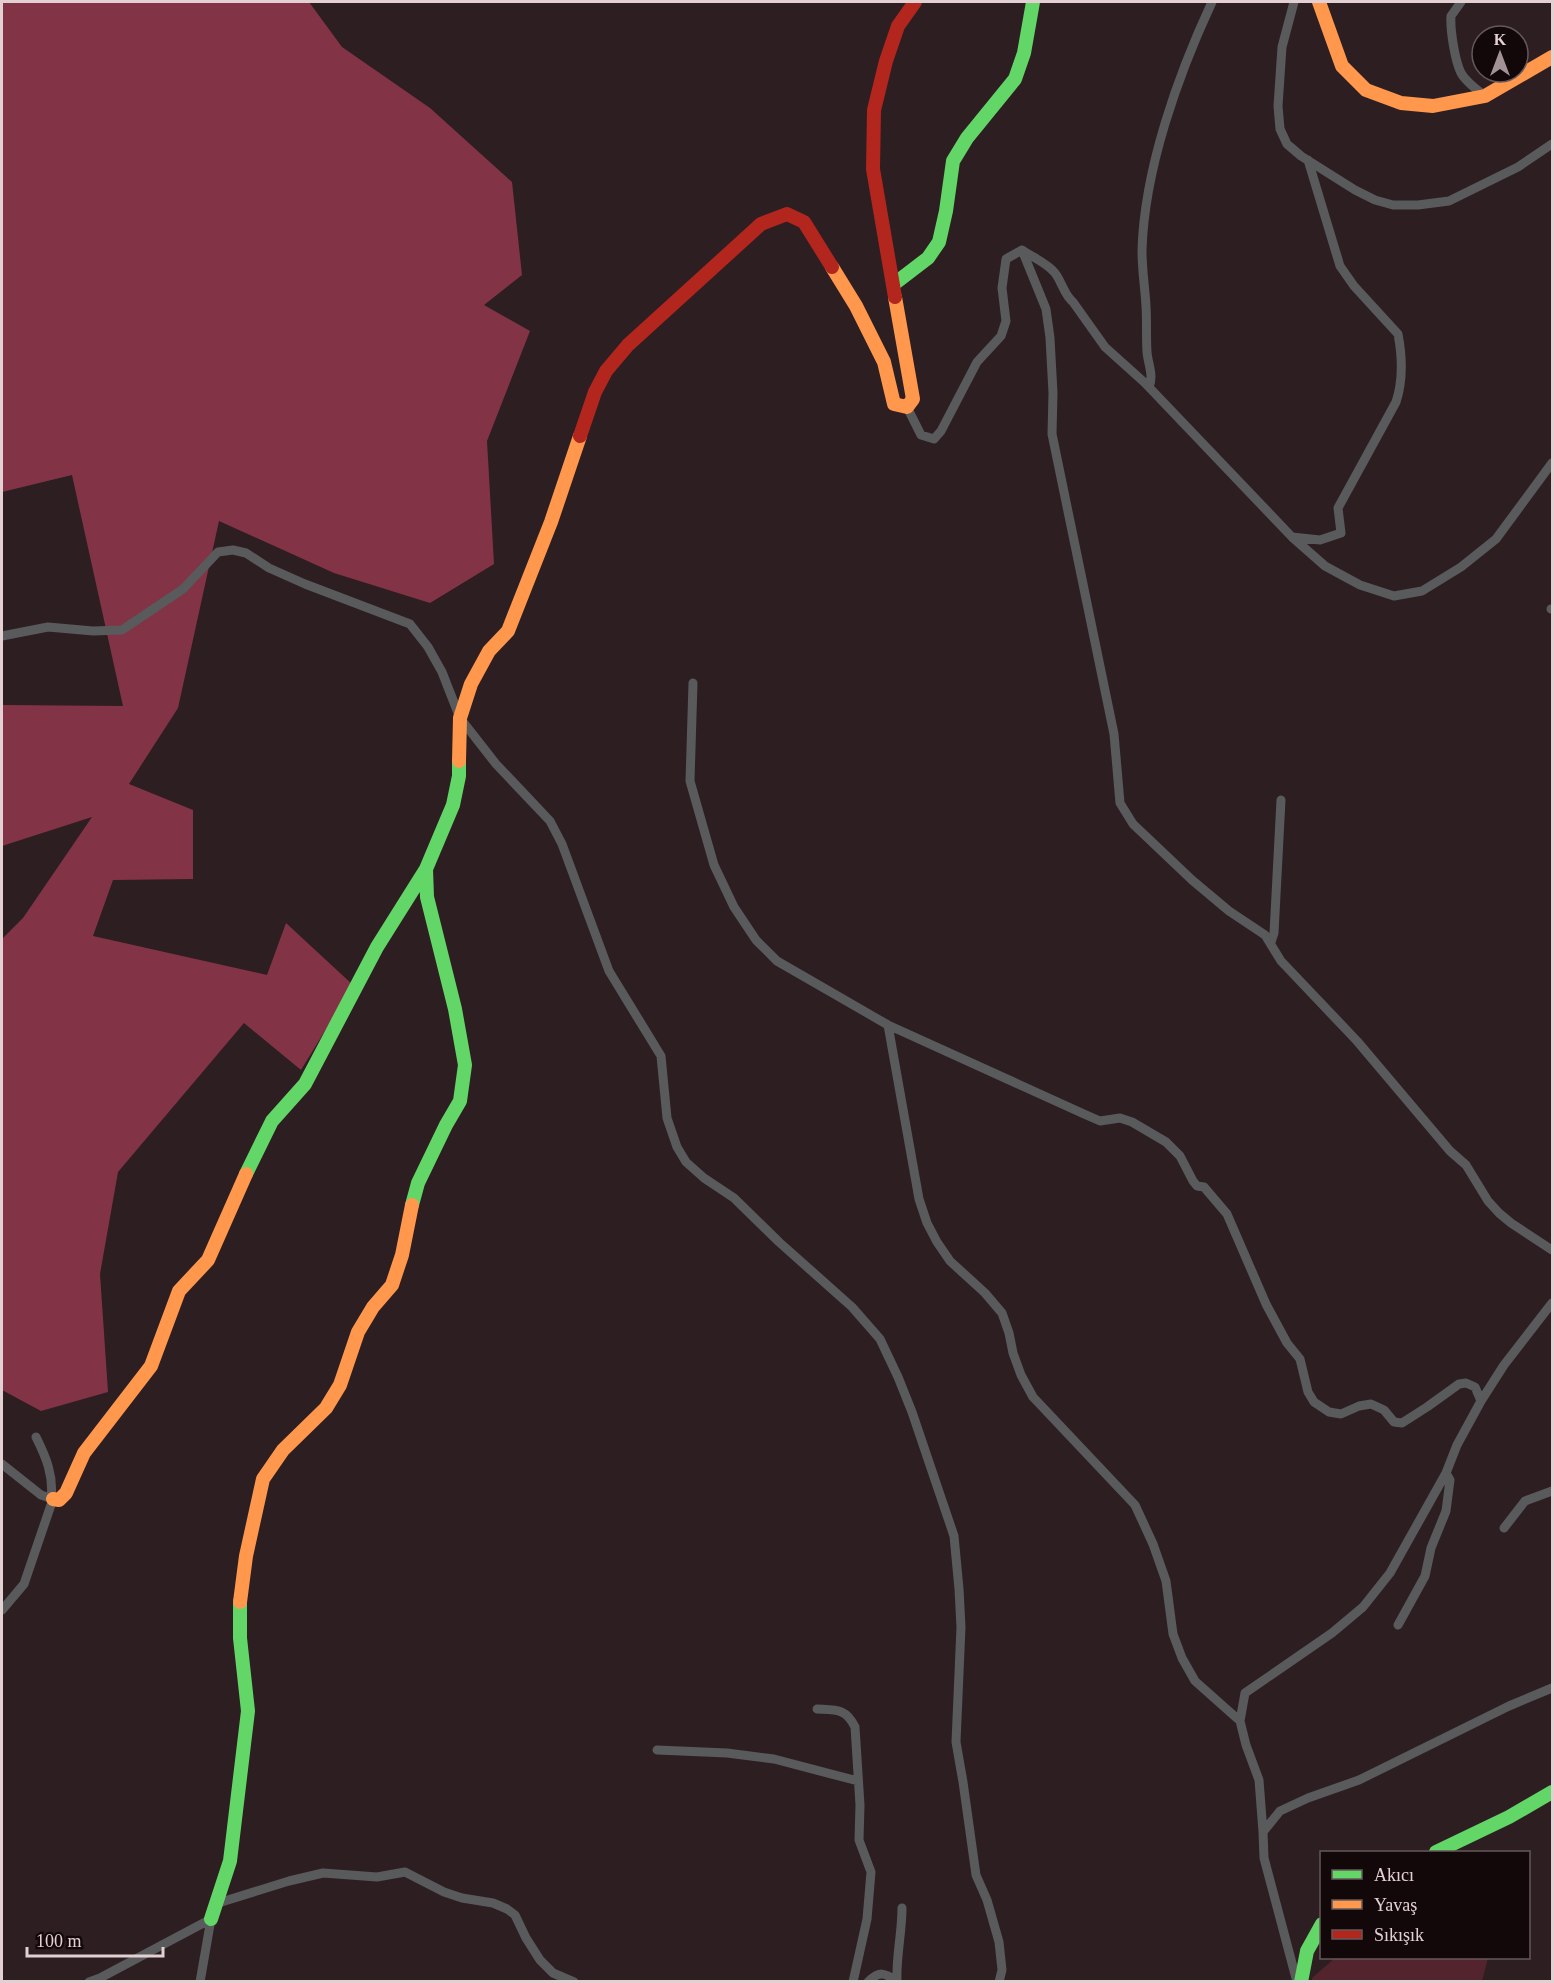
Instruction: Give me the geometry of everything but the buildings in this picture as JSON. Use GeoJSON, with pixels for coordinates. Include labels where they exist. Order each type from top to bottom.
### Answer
{"type":"FeatureCollection","features":[{"type":"Feature","properties":{"kind":"street"},"geometry":{"type":"LineString","coordinates":[[907,407],[913,399],[912,389],[873,169],[874,110],[886,61],[898,26],[915,2]]}},
{"type":"Feature","properties":{"kind":"street"},"geometry":{"type":"LineString","coordinates":[[894,284],[927,258],[939,243],[953,161],[967,138],[1015,79],[1024,53],[1033,2]]}},
{"type":"Feature","properties":{"kind":"street"},"geometry":{"type":"LineString","coordinates":[[1149,387],[1152,376],[1147,351],[1146,306],[1142,272],[1145,213],[1170,110],[1212,2]]}},
{"type":"Feature","properties":{"kind":"street"},"geometry":{"type":"LineString","coordinates":[[1294,2],[1282,47],[1278,106],[1280,129],[1287,144],[1355,190],[1375,200],[1393,204],[1418,205],[1449,201],[1518,167],[1552,144]]}},
{"type":"Feature","properties":{"kind":"street"},"geometry":{"type":"LineString","coordinates":[[1318,2],[1333,38],[1341,66],[1366,90],[1401,103],[1433,106],[1485,96],[1552,57]]}},
{"type":"Feature","properties":{"kind":"street"},"geometry":{"type":"LineString","coordinates":[[1461,2],[1451,16],[1455,52],[1461,72],[1485,96]]}},
{"type":"Feature","properties":{"kind":"street"},"geometry":{"type":"LineString","coordinates":[[1292,537],[1320,540],[1341,533],[1338,508],[1400,391],[1398,334],[1354,286],[1340,266],[1308,160]]}},
{"type":"Feature","properties":{"kind":"street"},"geometry":{"type":"LineString","coordinates":[[2,1464],[41,1495],[59,1500],[66,1492],[84,1453],[151,1366],[179,1291],[208,1260],[272,1121],[304,1084],[377,947],[426,869],[453,805],[459,776],[460,718],[471,684],[489,651],[508,631],[551,522],[595,392],[606,371],[628,345],[761,224],[787,214],[804,222],[856,306],[884,362],[894,404],[907,407]]}},
{"type":"Feature","properties":{"kind":"street"},"geometry":{"type":"LineString","coordinates":[[907,407],[921,435],[934,439],[941,431],[977,362],[1001,336],[1006,321],[1002,288],[1006,259],[1022,250]]}},
{"type":"Feature","properties":{"kind":"street"},"geometry":{"type":"LineString","coordinates":[[1022,250],[1052,269],[1063,284],[1067,297],[1105,347],[1149,387],[1292,537],[1325,566],[1360,585],[1394,596],[1422,591],[1461,567],[1496,539],[1552,462]]}},
{"type":"Feature","properties":{"kind":"street"},"geometry":{"type":"LineString","coordinates":[[1022,250],[1046,309],[1053,393],[1052,434],[1114,734],[1120,803],[1133,824],[1192,880],[1229,911],[1265,935],[1281,961],[1357,1041],[1450,1151],[1467,1165],[1488,1201],[1511,1223],[1552,1250]]}},
{"type":"Feature","properties":{"kind":"street"},"geometry":{"type":"LineString","coordinates":[[2,636],[48,627],[93,632],[122,630],[183,589],[218,552],[233,550],[246,553],[269,568],[305,584],[410,624],[428,647],[442,672],[460,718],[496,764],[550,820],[562,844],[609,970],[661,1056],[667,1118],[677,1147],[686,1162],[704,1178],[734,1198],[852,1307],[880,1340],[898,1377],[954,1536],[961,1627],[956,1742],[976,1875],[987,1900],[999,1942],[1002,1970],[999,1982]]}},
{"type":"Feature","properties":{"kind":"street"},"geometry":{"type":"LineString","coordinates":[[693,683],[690,781],[714,865],[734,907],[756,940],[777,961],[888,1025],[1100,1121],[1120,1118],[1132,1122],[1166,1142],[1180,1156],[1197,1186],[1204,1187],[1227,1214],[1266,1304],[1287,1343],[1300,1359],[1308,1392],[1314,1402],[1329,1412],[1341,1414],[1359,1406],[1371,1404],[1384,1410],[1394,1422],[1402,1424],[1459,1384],[1467,1383],[1475,1387],[1481,1401]]}},
{"type":"Feature","properties":{"kind":"street"},"geometry":{"type":"LineString","coordinates":[[1270,942],[1274,933],[1281,800]]}},
{"type":"Feature","properties":{"kind":"street"},"geometry":{"type":"LineString","coordinates":[[200,1982],[211,1919],[230,1861],[236,1820],[248,1711],[240,1638],[240,1601],[246,1556],[263,1479],[283,1450],[327,1408],[340,1385],[358,1332],[373,1307],[392,1285],[402,1255],[408,1218],[418,1183],[459,1101],[465,1065],[455,1010],[427,897],[426,869]]}},
{"type":"Feature","properties":{"kind":"street"},"geometry":{"type":"LineString","coordinates":[[888,1025],[919,1198],[927,1223],[950,1261],[985,1293],[1002,1313],[1021,1375],[1033,1397],[1136,1505],[1166,1581],[1173,1634],[1182,1658],[1195,1681],[1240,1721]]}},
{"type":"Feature","properties":{"kind":"street"},"geometry":{"type":"LineString","coordinates":[[1299,1982],[1264,1857],[1258,1780],[1240,1721],[1245,1693],[1332,1633],[1364,1607],[1390,1573],[1446,1473],[1457,1445],[1481,1401],[1504,1365],[1552,1303]]}},
{"type":"Feature","properties":{"kind":"street"},"geometry":{"type":"LineString","coordinates":[[2,1610],[24,1584],[52,1499],[49,1463],[36,1437]]}},
{"type":"Feature","properties":{"kind":"street"},"geometry":{"type":"LineString","coordinates":[[1398,1625],[1425,1576],[1431,1548],[1446,1511],[1450,1480],[1446,1473]]}},
{"type":"Feature","properties":{"kind":"street"},"geometry":{"type":"LineString","coordinates":[[1504,1528],[1525,1501],[1552,1491]]}},
{"type":"Feature","properties":{"kind":"street"},"geometry":{"type":"LineString","coordinates":[[1263,1832],[1280,1811],[1308,1797],[1359,1780],[1509,1706],[1552,1688]]}},
{"type":"Feature","properties":{"kind":"street"},"geometry":{"type":"LineString","coordinates":[[817,1709],[843,1712],[855,1727],[859,1840],[871,1872],[867,1919],[853,1982]]}},
{"type":"Feature","properties":{"kind":"street"},"geometry":{"type":"LineString","coordinates":[[657,1750],[727,1753],[774,1759],[858,1781]]}},
{"type":"Feature","properties":{"kind":"street"},"geometry":{"type":"LineString","coordinates":[[1438,1851],[1509,1817],[1552,1792]]}},
{"type":"Feature","properties":{"kind":"street"},"geometry":{"type":"LineString","coordinates":[[215,1904],[323,1873],[376,1877],[405,1872],[444,1892],[462,1898],[493,1903],[507,1909],[514,1915],[540,1960],[553,1973],[574,1982]]}},
{"type":"Feature","properties":{"kind":"street"},"geometry":{"type":"LineString","coordinates":[[868,1982],[875,1975],[882,1974],[897,1981],[902,1908]]}},
{"type":"Feature","properties":{"kind":"street"},"geometry":{"type":"LineString","coordinates":[[89,1982],[211,1919]]}},
{"type":"Feature","properties":{"kind":"street"},"geometry":{"type":"LineString","coordinates":[[1299,1982],[1312,1938],[1320,1927]]}},
{"type":"Feature","properties":{"kind":"shaded area"},"geometry":{"type":"Polygon","coordinates":[[[2,2],[309,2],[342,47],[430,108],[512,182],[522,275],[484,305],[530,331],[487,441],[494,564],[430,603],[334,573],[219,521],[178,708],[129,784],[193,810],[193,879],[113,880],[93,936],[267,975],[286,923],[353,985],[301,1070],[244,1023],[118,1172],[100,1274],[108,1392],[41,1411],[2,1390],[2,939],[23,918],[92,817],[2,846],[2,705],[123,706],[72,475],[2,492],[2,2]]]}},
{"type":"Feature","properties":{"kind":"shaded area"},"geometry":{"type":"Polygon","coordinates":[[[1334,1959],[1488,1959],[1482,1981],[1312,1981],[1312,1978],[1334,1959]]]}},
{"type":"Feature","properties":{"kind":"traffic: fast"},"geometry":{"type":"LineString","coordinates":[[894,284],[928,258],[939,242],[953,161],[967,138],[1015,79],[1024,53],[1033,2]]}},
{"type":"Feature","properties":{"kind":"traffic: fast"},"geometry":{"type":"LineString","coordinates":[[412,1205],[418,1183],[460,1101],[465,1065],[455,1009],[427,897],[426,869],[453,805],[459,776],[459,761]]}},
{"type":"Feature","properties":{"kind":"traffic: fast"},"geometry":{"type":"LineString","coordinates":[[246,1174],[272,1121],[305,1084],[377,947],[426,869]]}},
{"type":"Feature","properties":{"kind":"traffic: fast"},"geometry":{"type":"LineString","coordinates":[[211,1919],[230,1861],[248,1711],[240,1638],[240,1602]]}},
{"type":"Feature","properties":{"kind":"traffic: fast"},"geometry":{"type":"LineString","coordinates":[[1438,1851],[1509,1817],[1552,1792]]}},
{"type":"Feature","properties":{"kind":"traffic: fast"},"geometry":{"type":"LineString","coordinates":[[1301,1982],[1307,1951],[1320,1928]]}},
{"type":"Feature","properties":{"kind":"traffic: slow"},"geometry":{"type":"LineString","coordinates":[[1319,2],[1342,66],[1366,90],[1401,103],[1433,106],[1485,96],[1552,57]]}},
{"type":"Feature","properties":{"kind":"traffic: slow"},"geometry":{"type":"LineString","coordinates":[[832,267],[856,306],[884,362],[894,404],[907,407],[913,399],[895,297]]}},
{"type":"Feature","properties":{"kind":"traffic: slow"},"geometry":{"type":"LineString","coordinates":[[459,761],[460,718],[471,684],[489,651],[508,631],[551,522],[580,436]]}},
{"type":"Feature","properties":{"kind":"traffic: slow"},"geometry":{"type":"LineString","coordinates":[[53,1499],[59,1500],[66,1493],[84,1453],[151,1366],[179,1291],[208,1260],[246,1174]]}},
{"type":"Feature","properties":{"kind":"traffic: slow"},"geometry":{"type":"LineString","coordinates":[[240,1602],[246,1556],[263,1479],[283,1450],[326,1408],[340,1385],[358,1332],[373,1307],[392,1285],[402,1255],[412,1205]]}},
{"type":"Feature","properties":{"kind":"traffic: jam"},"geometry":{"type":"LineString","coordinates":[[895,297],[873,169],[874,110],[886,61],[898,26],[915,2]]}},
{"type":"Feature","properties":{"kind":"traffic: jam"},"geometry":{"type":"LineString","coordinates":[[580,436],[595,392],[606,371],[628,345],[761,224],[787,214],[804,222],[832,267]]}}]}
